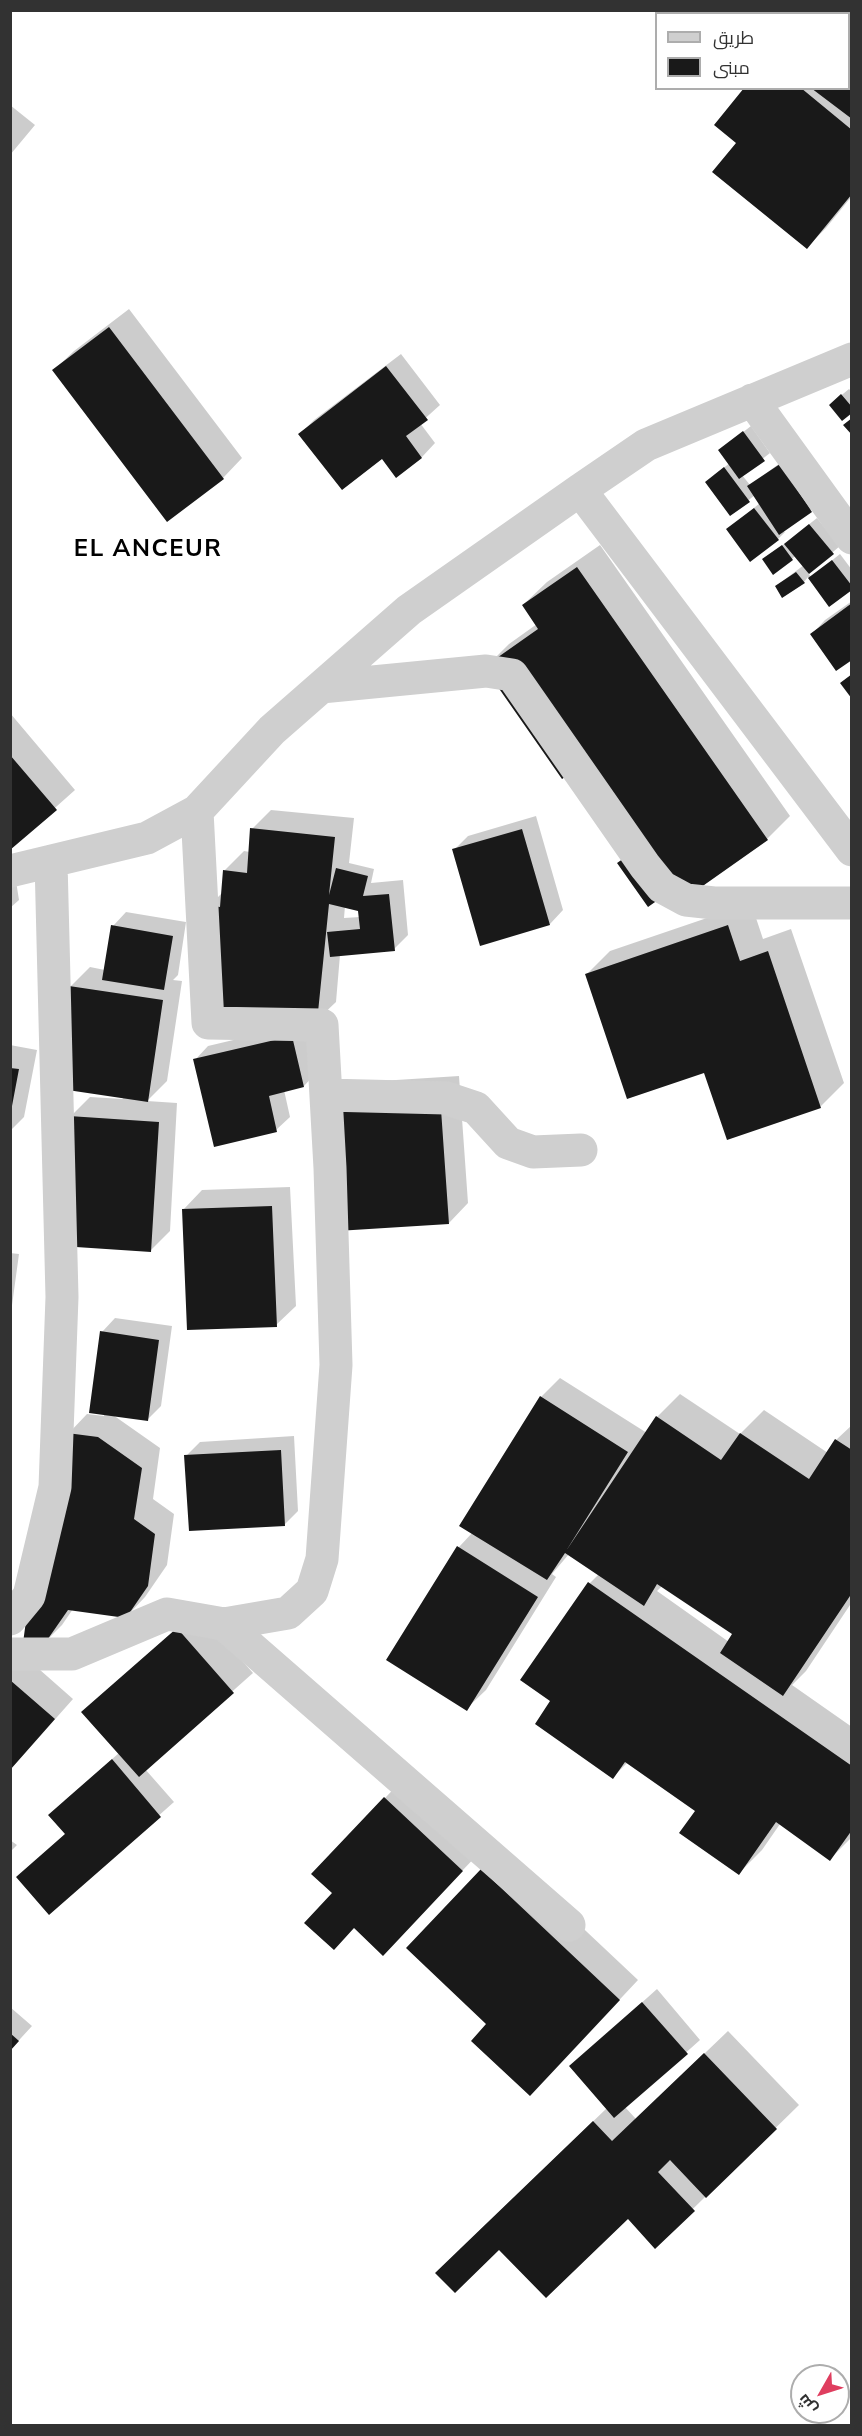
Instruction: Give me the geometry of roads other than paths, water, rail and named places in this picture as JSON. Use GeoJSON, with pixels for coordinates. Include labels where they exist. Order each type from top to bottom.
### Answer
{"type":"FeatureCollection","features":[{"type":"Feature","properties":{"kind":"street"},"geometry":{"type":"LineString","coordinates":[[10,871],[147,838],[197,811],[272,730],[409,610],[580,490],[646,445],[852,358]]}},
{"type":"Feature","properties":{"kind":"street"},"geometry":{"type":"LineString","coordinates":[[752,400],[852,538]]}},
{"type":"Feature","properties":{"kind":"street"},"geometry":{"type":"LineString","coordinates":[[580,490],[852,850]]}},
{"type":"Feature","properties":{"kind":"street"},"geometry":{"type":"LineString","coordinates":[[321,687],[486,671],[512,675],[662,887],[686,900],[714,903],[852,903]]}},
{"type":"Feature","properties":{"kind":"street"},"geometry":{"type":"LineString","coordinates":[[10,1654],[72,1654],[167,1614],[224,1624],[288,1613],[312,1591],[322,1559],[336,1365],[330,1168],[322,1025],[208,1023],[197,811]]}},
{"type":"Feature","properties":{"kind":"street"},"geometry":{"type":"LineString","coordinates":[[10,1619],[29,1596],[55,1487],[62,1297],[51,861]]}},
{"type":"Feature","properties":{"kind":"street"},"geometry":{"type":"LineString","coordinates":[[326,1095],[446,1098],[476,1108],[508,1143],[532,1152],[581,1150]]}},
{"type":"Feature","properties":{"kind":"street"},"geometry":{"type":"LineString","coordinates":[[224,1624],[570,1924]]}},
{"type":"Feature","properties":{"kind":"district","name":"EL ANCEUR"},"geometry":{"type":"Point","coordinates":[148,550]}}]}
